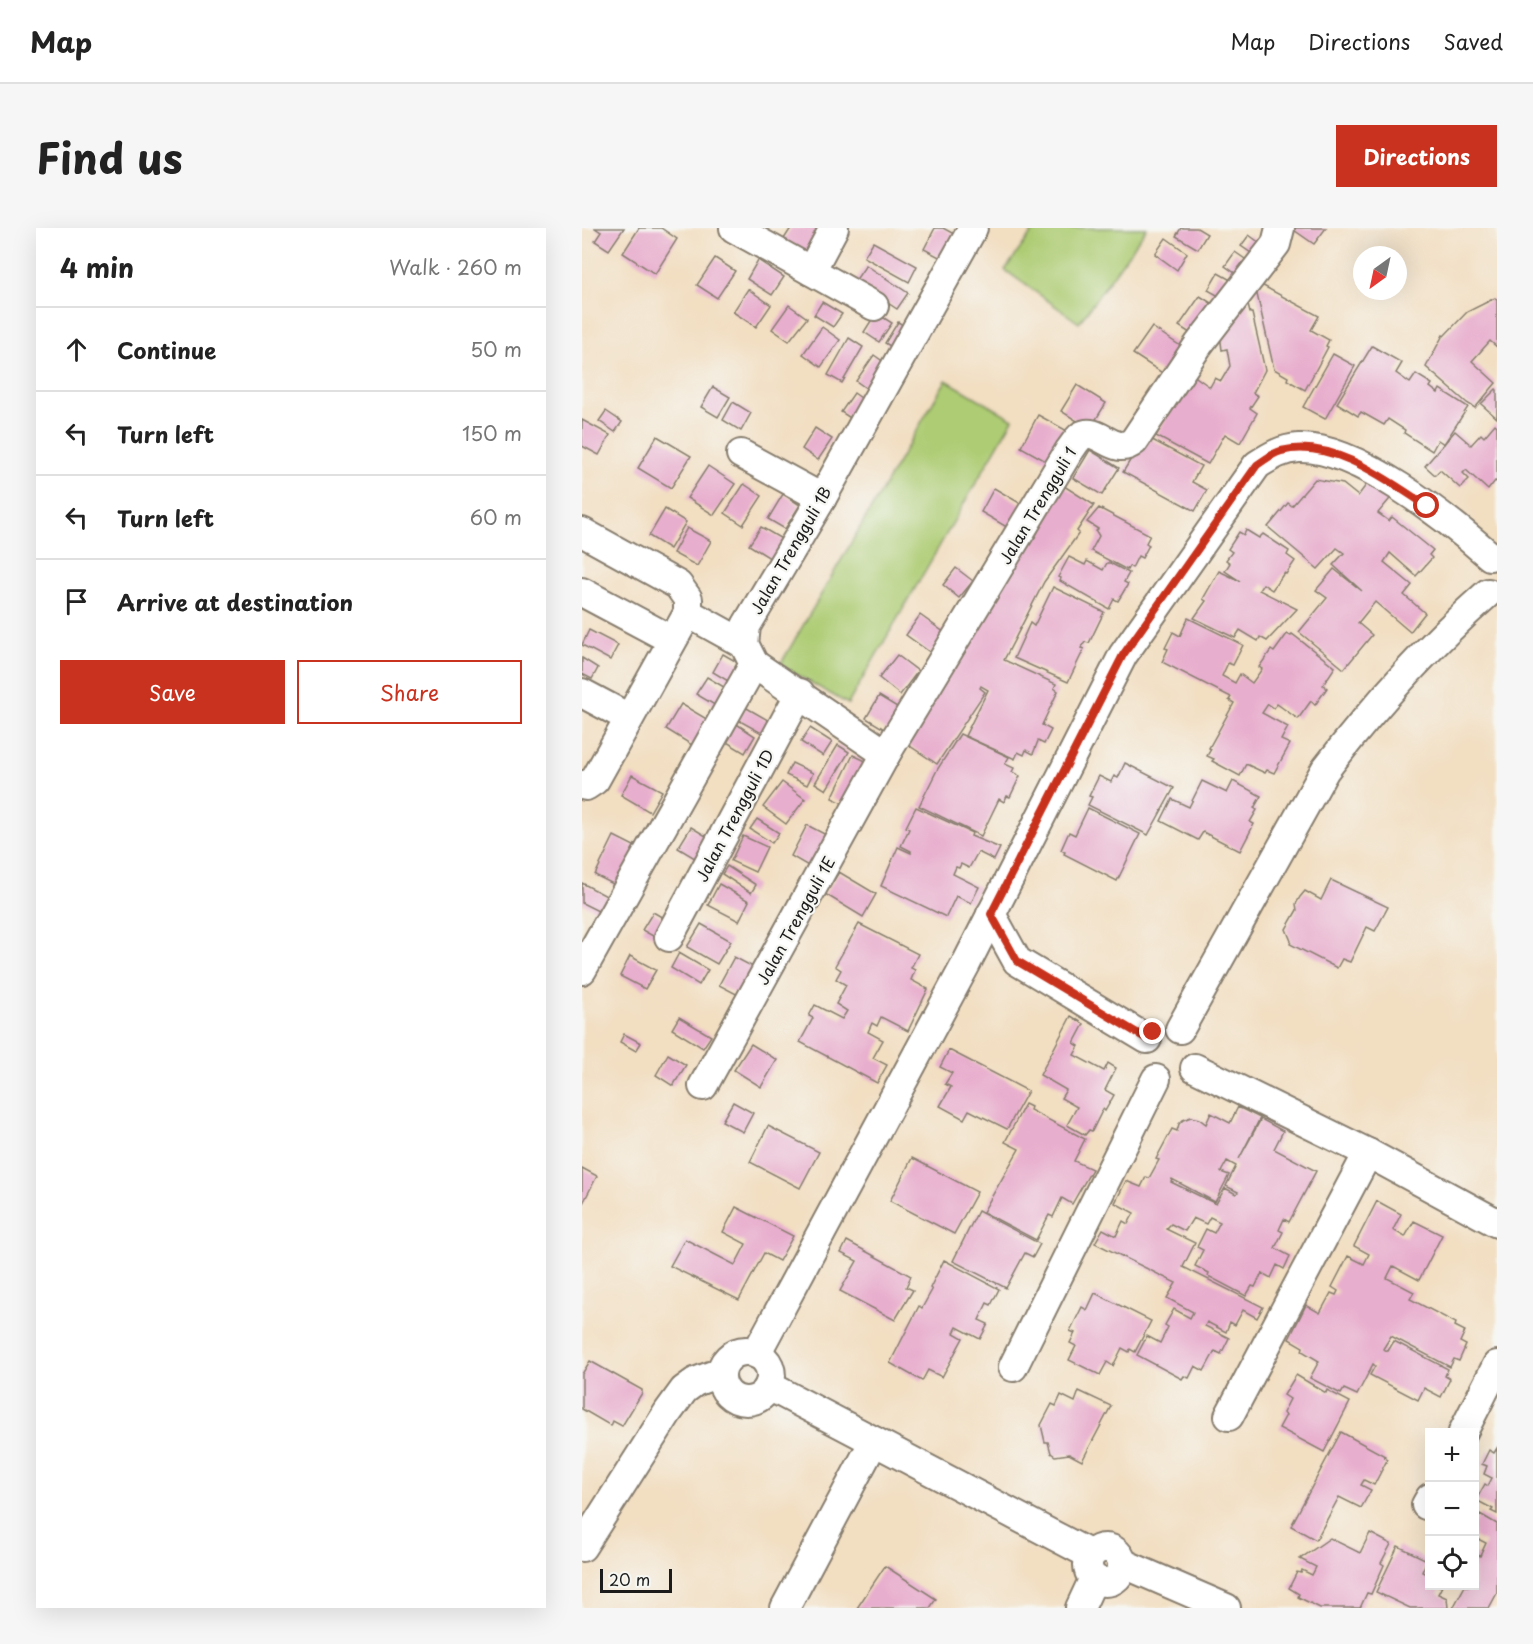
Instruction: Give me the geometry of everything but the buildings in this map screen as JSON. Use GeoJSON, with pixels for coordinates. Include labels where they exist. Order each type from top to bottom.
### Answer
{"type":"FeatureCollection","features":[{"type":"Feature","properties":{"kind":"street"},"geometry":{"type":"LineString","coordinates":[[734,228],[874,306]]}},
{"type":"Feature","properties":{"kind":"street"},"geometry":{"type":"LineString","coordinates":[[811,271],[834,228]]}},
{"type":"Feature","properties":{"kind":"street","name":"Jalan Trengguli 1B"},"geometry":{"type":"LineString","coordinates":[[582,969],[749,654],[746,626],[822,498],[973,228]]}},
{"type":"Feature","properties":{"kind":"street","name":"Jalan Trengguli 1"},"geometry":{"type":"LineString","coordinates":[[886,754],[1069,451],[1080,437],[1089,434],[1121,447],[1134,441],[1199,344],[1276,244],[1281,228]]}},
{"type":"Feature","properties":{"kind":"street"},"geometry":{"type":"LineString","coordinates":[[756,1354],[966,964],[1123,655],[1257,465],[1279,451],[1300,448],[1320,450],[1373,471],[1427,506],[1493,554],[1482,570],[1481,578],[1492,596],[1442,634],[1398,680],[1325,770],[1180,1029]]}},
{"type":"Feature","properties":{"kind":"street"},"geometry":{"type":"LineString","coordinates":[[741,454],[822,498]]}},
{"type":"Feature","properties":{"kind":"street"},"geometry":{"type":"LineString","coordinates":[[582,532],[678,585],[688,599],[688,613],[595,780],[586,786],[582,785]]}},
{"type":"Feature","properties":{"kind":"street"},"geometry":{"type":"LineString","coordinates":[[582,592],[672,640]]}},
{"type":"Feature","properties":{"kind":"street"},"geometry":{"type":"LineString","coordinates":[[688,613],[749,654],[886,754]]}},
{"type":"Feature","properties":{"kind":"street"},"geometry":{"type":"LineString","coordinates":[[582,693],[629,718]]}},
{"type":"Feature","properties":{"kind":"street","name":"Jalan Trengguli 1D"},"geometry":{"type":"LineString","coordinates":[[669,937],[800,693]]}},
{"type":"Feature","properties":{"kind":"street","name":"Jalan Trengguli 1E"},"geometry":{"type":"LineString","coordinates":[[703,1086],[886,754]]}},
{"type":"Feature","properties":{"kind":"street"},"geometry":{"type":"LineString","coordinates":[[991,914],[1017,961],[1147,1039]]}},
{"type":"Feature","properties":{"kind":"street"},"geometry":{"type":"LineString","coordinates":[[966,964],[1017,961]]}},
{"type":"Feature","properties":{"kind":"street"},"geometry":{"type":"LineString","coordinates":[[1162,1028],[1180,1029],[1188,1034],[1197,1049],[1195,1068],[1182,1080],[1164,1082],[1156,1079],[1144,1065],[1143,1047],[1147,1039],[1153,1032],[1162,1028]]}},
{"type":"Feature","properties":{"kind":"street"},"geometry":{"type":"LineString","coordinates":[[1195,1068],[1368,1153],[1497,1223]]}},
{"type":"Feature","properties":{"kind":"street"},"geometry":{"type":"LineString","coordinates":[[1013,1367],[1156,1079]]}},
{"type":"Feature","properties":{"kind":"street"},"geometry":{"type":"LineString","coordinates":[[1229,1416],[1368,1153]]}},
{"type":"Feature","properties":{"kind":"street"},"geometry":{"type":"LineString","coordinates":[[745,1351],[764,1359],[771,1377],[769,1386],[763,1395],[754,1400],[744,1401],[726,1392],[721,1372],[725,1362],[734,1354],[745,1351]]}},
{"type":"Feature","properties":{"kind":"street"},"geometry":{"type":"LineString","coordinates":[[1465,1428],[1497,1365]]}},
{"type":"Feature","properties":{"kind":"street"},"geometry":{"type":"LineString","coordinates":[[582,1547],[679,1397],[695,1382],[721,1372]]}},
{"type":"Feature","properties":{"kind":"street"},"geometry":{"type":"LineString","coordinates":[[769,1386],[874,1441],[1093,1567]]}},
{"type":"Feature","properties":{"kind":"street"},"geometry":{"type":"LineString","coordinates":[[785,1608],[874,1441]]}},
{"type":"Feature","properties":{"kind":"street"},"geometry":{"type":"LineString","coordinates":[[1080,1608],[1096,1551],[1109,1549],[1119,1557],[1122,1563],[1226,1608]]}},
{"type":"Feature","properties":{"kind":"green space"},"geometry":{"type":"Polygon","coordinates":[[[1035,228],[1147,228],[1079,323],[1005,270],[1035,228]]]}},
{"type":"Feature","properties":{"kind":"green space"},"geometry":{"type":"Polygon","coordinates":[[[946,380],[1013,419],[848,704],[780,665],[946,380]]]}},
{"type":"Feature","properties":{"kind":"route"},"geometry":{"type":"LineString","coordinates":[[1153,1032],[1147,1039],[1017,961],[991,914],[1123,655],[1234,495],[1257,465],[1279,451],[1300,448],[1320,450],[1345,458],[1373,471],[1427,506]]}}]}
